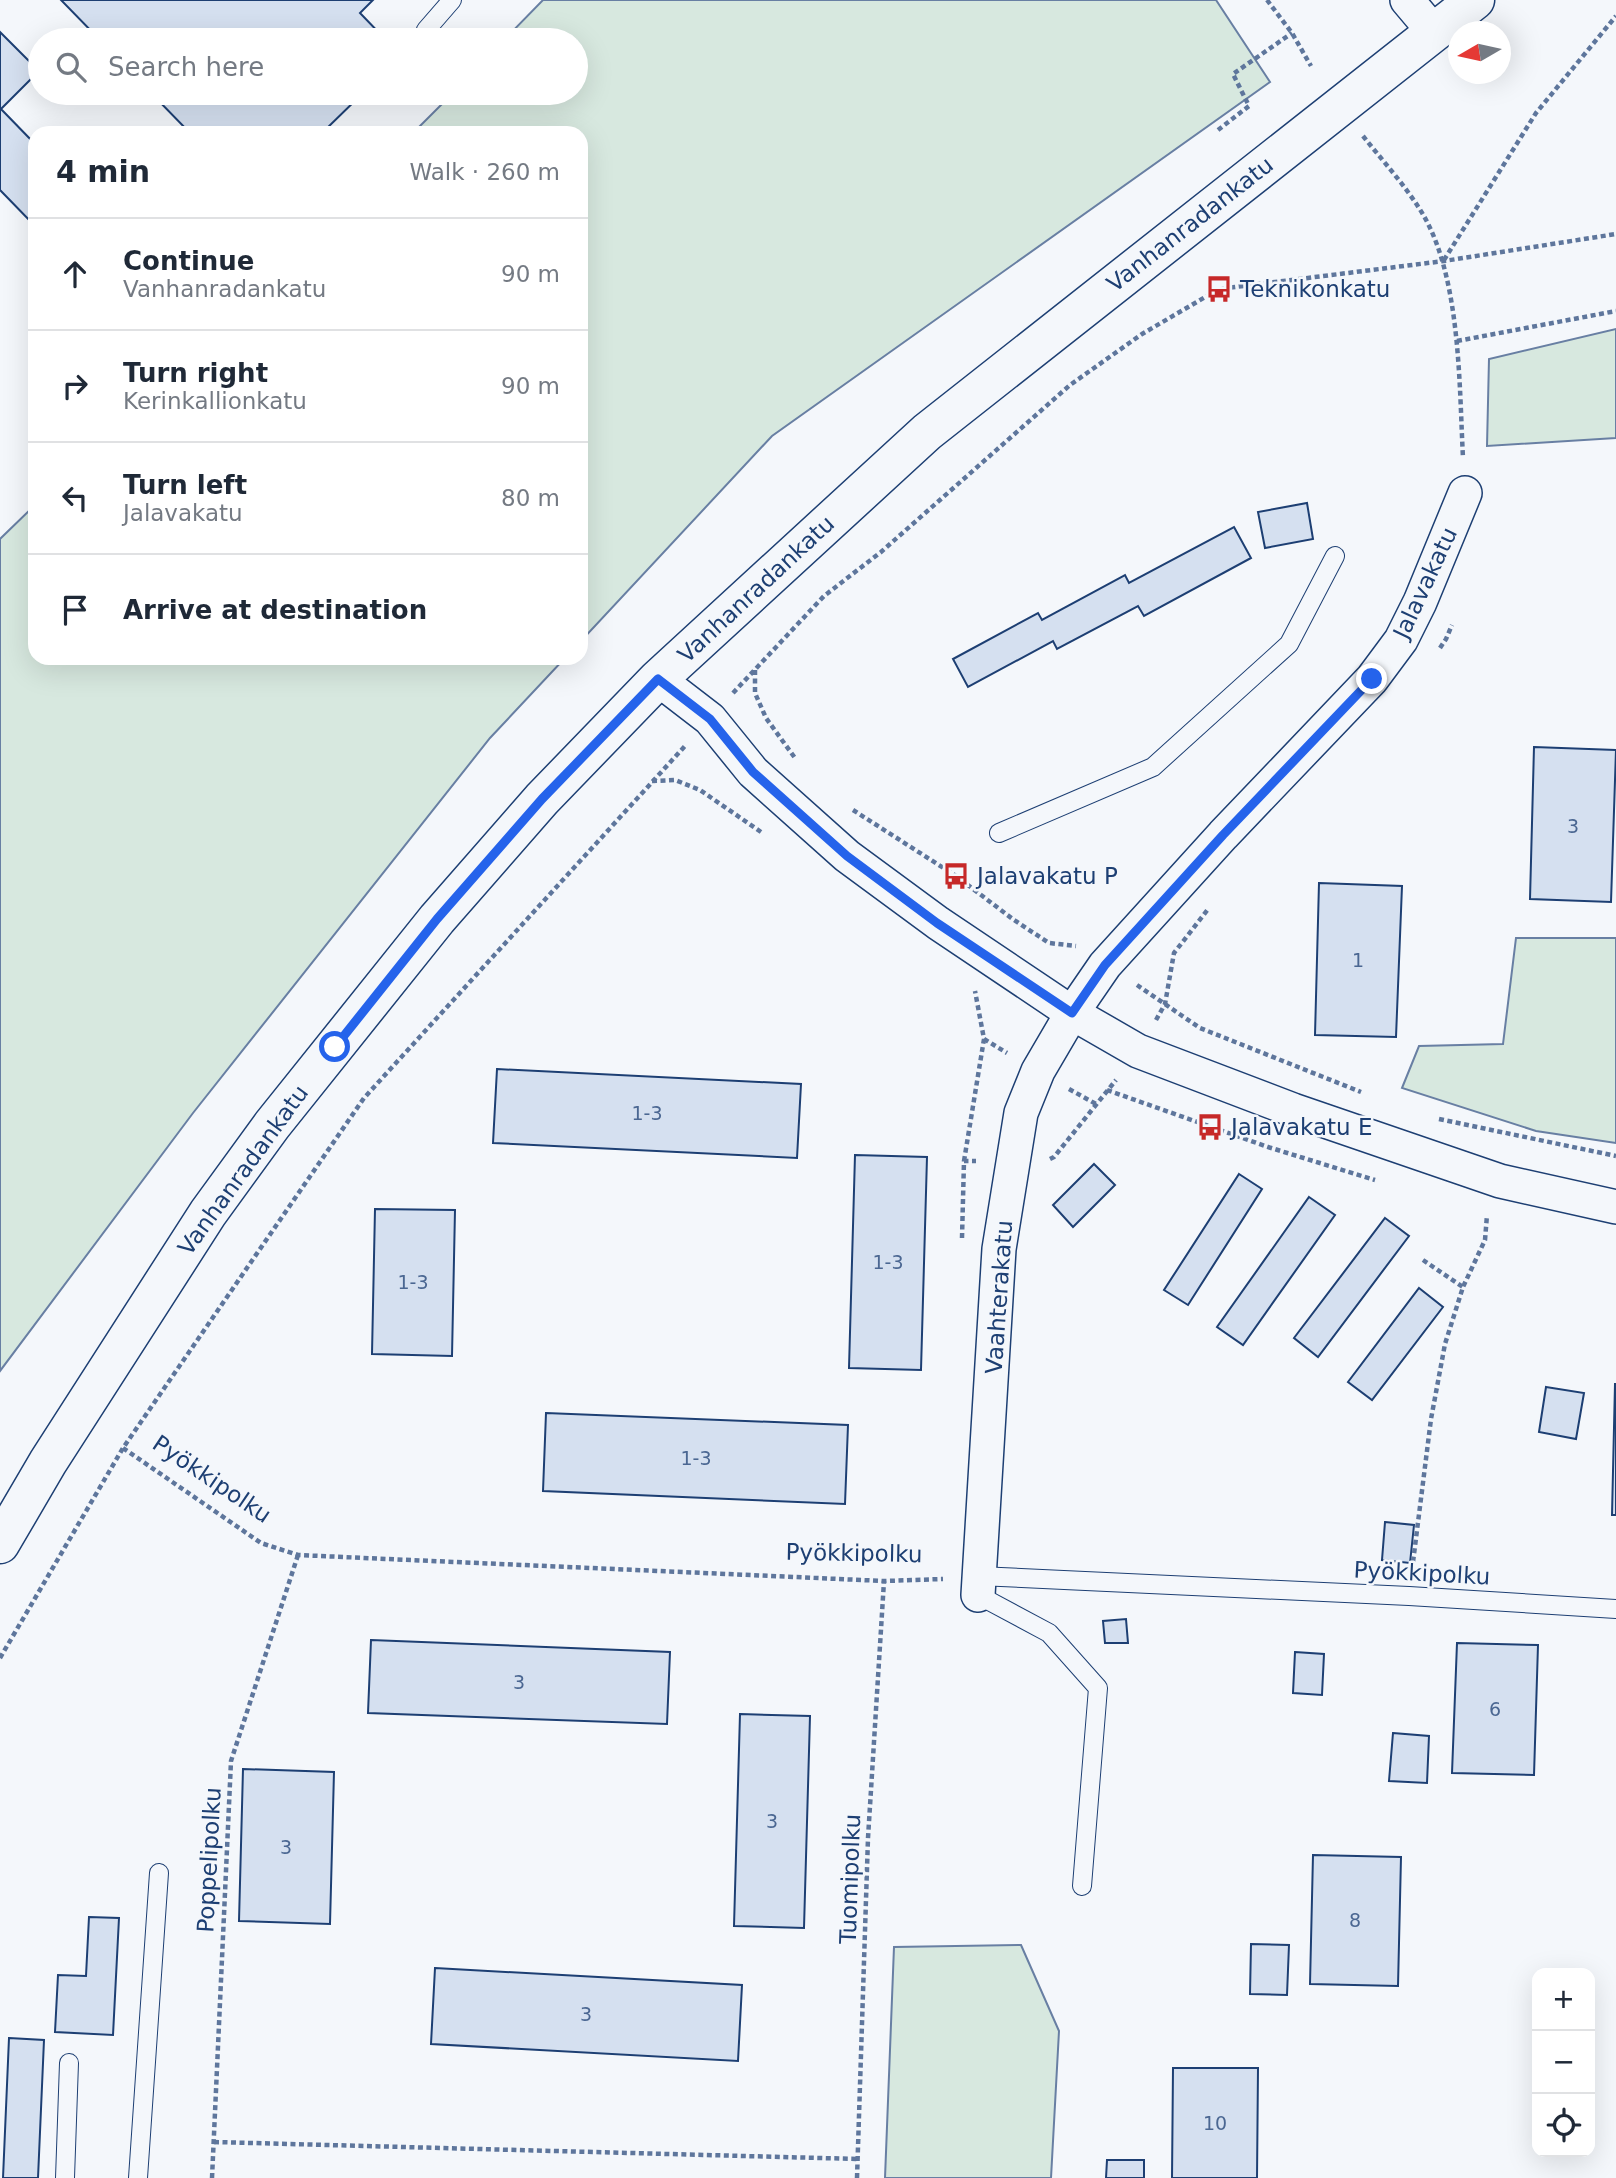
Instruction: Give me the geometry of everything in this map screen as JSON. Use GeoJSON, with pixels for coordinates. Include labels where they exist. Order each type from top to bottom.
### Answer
{"type":"FeatureCollection","features":[{"type":"Feature","properties":{"kind":"street"},"geometry":{"type":"LineString","coordinates":[[1407,0],[1434,32]]}},
{"type":"Feature","properties":{"kind":"street","name":"Vanhanradankatu"},"geometry":{"type":"LineString","coordinates":[[0,1544],[48,1462],[140,1317],[208,1213],[272,1125],[437,919],[542,799],[658,679],[928,432],[1475,0]]}},
{"type":"Feature","properties":{"kind":"street","name":"Jalavakatu"},"geometry":{"type":"LineString","coordinates":[[1072,1013],[1105,965],[1223,835],[1372,679],[1401,640],[1420,602],[1465,493]]}},
{"type":"Feature","properties":{"kind":"street"},"geometry":{"type":"LineString","coordinates":[[658,679],[710,719],[753,772],[847,856],[937,923],[1072,1013],[1138,1051],[1293,1110],[1500,1181],[1616,1207]]}},
{"type":"Feature","properties":{"kind":"street","name":"Vaahterakatu"},"geometry":{"type":"LineString","coordinates":[[978,1585],[999,1250],[1021,1112],[1038,1071],[1072,1013]]}},
{"type":"Feature","properties":{"kind":"lane"},"geometry":{"type":"LineString","coordinates":[[428,28],[452,0]]}},
{"type":"Feature","properties":{"kind":"lane"},"geometry":{"type":"LineString","coordinates":[[999,833],[1153,768],[1289,644],[1335,556]]}},
{"type":"Feature","properties":{"kind":"lane"},"geometry":{"type":"LineString","coordinates":[[978,1585],[1049,1633],[1098,1688],[1082,1886]]}},
{"type":"Feature","properties":{"kind":"lane","name":"Pyökkipolku"},"geometry":{"type":"LineString","coordinates":[[978,1585],[1409,1596],[1616,1609]]}},
{"type":"Feature","properties":{"kind":"lane"},"geometry":{"type":"LineString","coordinates":[[138,2178],[159,1873]]}},
{"type":"Feature","properties":{"kind":"lane"},"geometry":{"type":"LineString","coordinates":[[65,2178],[69,2063]]}},
{"type":"Feature","properties":{"kind":"path"},"geometry":{"type":"LineString","coordinates":[[1267,0],[1292,33],[1311,66]]}},
{"type":"Feature","properties":{"kind":"path"},"geometry":{"type":"LineString","coordinates":[[1444,261],[1536,113],[1616,16]]}},
{"type":"Feature","properties":{"kind":"path"},"geometry":{"type":"LineString","coordinates":[[1218,130],[1249,106],[1233,74],[1292,33]]}},
{"type":"Feature","properties":{"kind":"path"},"geometry":{"type":"LineString","coordinates":[[1356,127],[1420,209],[1444,261],[1457,341],[1465,493]]}},
{"type":"Feature","properties":{"kind":"path"},"geometry":{"type":"LineString","coordinates":[[0,1658],[123,1448],[363,1098],[651,781],[824,596],[881,552],[1070,385],[1142,334],[1219,289],[1444,261],[1616,234]]}},
{"type":"Feature","properties":{"kind":"path"},"geometry":{"type":"LineString","coordinates":[[1457,341],[1616,312]]}},
{"type":"Feature","properties":{"kind":"path"},"geometry":{"type":"LineString","coordinates":[[651,781],[675,780],[700,790],[770,838]]}},
{"type":"Feature","properties":{"kind":"path"},"geometry":{"type":"LineString","coordinates":[[964,1161],[984,1039],[975,988]]}},
{"type":"Feature","properties":{"kind":"path"},"geometry":{"type":"LineString","coordinates":[[1107,1090],[1256,1143],[1384,1182]]}},
{"type":"Feature","properties":{"kind":"path"},"geometry":{"type":"LineString","coordinates":[[1409,1596],[1431,1419],[1445,1345],[1463,1287],[1485,1240],[1488,1214]]}},
{"type":"Feature","properties":{"kind":"path"},"geometry":{"type":"LineString","coordinates":[[1423,1260],[1463,1287]]}},
{"type":"Feature","properties":{"kind":"path","name":"Pyökkipolku"},"geometry":{"type":"LineString","coordinates":[[123,1448],[261,1543],[298,1555],[978,1585]]}},
{"type":"Feature","properties":{"kind":"path","name":"Poppelipolku"},"geometry":{"type":"LineString","coordinates":[[212,2178],[230,1760],[298,1555]]}},
{"type":"Feature","properties":{"kind":"path","name":"Tuomipolku"},"geometry":{"type":"LineString","coordinates":[[857,2178],[868,1838],[884,1581]]}},
{"type":"Feature","properties":{"kind":"path"},"geometry":{"type":"LineString","coordinates":[[214,2142],[858,2158]]}},
{"type":"Feature","properties":{"kind":"shaded area"},"geometry":{"type":"Polygon","coordinates":[[[543,0],[1216,0],[1270,82],[772,436],[588,633],[588,126],[420,126],[441,105],[588,105],[588,28],[516,28],[543,0]]]}},
{"type":"Feature","properties":{"kind":"shaded area"},"geometry":{"type":"Polygon","coordinates":[[[1616,329],[1616,438],[1487,446],[1489,359],[1616,329]]]}},
{"type":"Feature","properties":{"kind":"shaded area"},"geometry":{"type":"Polygon","coordinates":[[[28,512],[28,665],[558,665],[490,738],[193,1113],[0,1371],[0,539],[28,512]]]}},
{"type":"Feature","properties":{"kind":"shaded area"},"geometry":{"type":"Polygon","coordinates":[[[1516,938],[1616,938],[1616,1143],[1536,1131],[1402,1088],[1419,1046],[1503,1044],[1516,938]]]}},
{"type":"Feature","properties":{"kind":"shaded area"},"geometry":{"type":"Polygon","coordinates":[[[1021,1945],[1059,2031],[1051,2178],[885,2178],[894,1947],[1021,1945]]]}},
{"type":"Feature","properties":{"kind":"building"},"geometry":{"type":"Polygon","coordinates":[[[61,0],[373,0],[360,13],[374,28],[88,28],[61,0]]]}},
{"type":"Feature","properties":{"kind":"building"},"geometry":{"type":"Polygon","coordinates":[[[0,32],[28,60],[28,82],[1,109],[28,137],[28,219],[0,190],[0,32]]]}},
{"type":"Feature","properties":{"kind":"building"},"geometry":{"type":"Polygon","coordinates":[[[163,105],[351,105],[329,126],[183,126],[163,105]]]}},
{"type":"Feature","properties":{"kind":"building"},"geometry":{"type":"Polygon","coordinates":[[[1307,503],[1313,539],[1265,548],[1258,512],[1307,503]]]}},
{"type":"Feature","properties":{"kind":"building"},"geometry":{"type":"Polygon","coordinates":[[[1234,527],[1251,558],[1144,616],[1138,606],[1057,649],[1053,641],[968,687],[953,659],[1038,613],[1042,620],[1125,575],[1129,583],[1234,527]]]}},
{"type":"Feature","properties":{"kind":"building"},"geometry":{"type":"Polygon","coordinates":[[[1534,747],[1616,750],[1611,902],[1530,899],[1534,747]]]}},
{"type":"Feature","properties":{"kind":"building"},"geometry":{"type":"Polygon","coordinates":[[[1319,883],[1402,886],[1396,1037],[1315,1035],[1319,883]]]}},
{"type":"Feature","properties":{"kind":"building"},"geometry":{"type":"Polygon","coordinates":[[[497,1069],[801,1084],[797,1158],[493,1143],[497,1069]]]}},
{"type":"Feature","properties":{"kind":"building"},"geometry":{"type":"Polygon","coordinates":[[[855,1155],[927,1157],[921,1370],[849,1368],[855,1155]]]}},
{"type":"Feature","properties":{"kind":"building"},"geometry":{"type":"Polygon","coordinates":[[[1094,1164],[1115,1185],[1073,1227],[1053,1205],[1094,1164]]]}},
{"type":"Feature","properties":{"kind":"building"},"geometry":{"type":"Polygon","coordinates":[[[1239,1174],[1262,1189],[1188,1305],[1164,1290],[1239,1174]]]}},
{"type":"Feature","properties":{"kind":"building"},"geometry":{"type":"Polygon","coordinates":[[[1309,1197],[1335,1215],[1243,1345],[1217,1327],[1309,1197]]]}},
{"type":"Feature","properties":{"kind":"building"},"geometry":{"type":"Polygon","coordinates":[[[375,1209],[455,1210],[452,1356],[372,1354],[375,1209]]]}},
{"type":"Feature","properties":{"kind":"building"},"geometry":{"type":"Polygon","coordinates":[[[1385,1218],[1409,1236],[1318,1357],[1294,1338],[1385,1218]]]}},
{"type":"Feature","properties":{"kind":"building"},"geometry":{"type":"Polygon","coordinates":[[[1419,1288],[1443,1307],[1372,1400],[1348,1382],[1419,1288]]]}},
{"type":"Feature","properties":{"kind":"building"},"geometry":{"type":"Polygon","coordinates":[[[1615,1384],[1616,1515],[1612,1515],[1615,1384]]]}},
{"type":"Feature","properties":{"kind":"building"},"geometry":{"type":"Polygon","coordinates":[[[1546,1387],[1584,1393],[1576,1439],[1539,1432],[1546,1387]]]}},
{"type":"Feature","properties":{"kind":"building"},"geometry":{"type":"Polygon","coordinates":[[[546,1413],[848,1425],[845,1504],[543,1491],[546,1413]]]}},
{"type":"Feature","properties":{"kind":"building"},"geometry":{"type":"Polygon","coordinates":[[[1385,1522],[1414,1525],[1410,1563],[1382,1560],[1385,1522]]]}},
{"type":"Feature","properties":{"kind":"building"},"geometry":{"type":"Polygon","coordinates":[[[1126,1619],[1128,1643],[1105,1643],[1103,1621],[1126,1619]]]}},
{"type":"Feature","properties":{"kind":"building"},"geometry":{"type":"Polygon","coordinates":[[[371,1640],[670,1652],[667,1724],[368,1713],[371,1640]]]}},
{"type":"Feature","properties":{"kind":"building"},"geometry":{"type":"Polygon","coordinates":[[[1457,1643],[1538,1645],[1534,1775],[1452,1773],[1457,1643]]]}},
{"type":"Feature","properties":{"kind":"building"},"geometry":{"type":"Polygon","coordinates":[[[1295,1652],[1324,1654],[1322,1695],[1293,1693],[1295,1652]]]}},
{"type":"Feature","properties":{"kind":"building"},"geometry":{"type":"Polygon","coordinates":[[[740,1714],[810,1716],[804,1928],[734,1926],[740,1714]]]}},
{"type":"Feature","properties":{"kind":"building"},"geometry":{"type":"Polygon","coordinates":[[[1393,1733],[1429,1736],[1427,1783],[1389,1781],[1393,1733]]]}},
{"type":"Feature","properties":{"kind":"building"},"geometry":{"type":"Polygon","coordinates":[[[243,1769],[334,1772],[330,1924],[239,1921],[243,1769]]]}},
{"type":"Feature","properties":{"kind":"building"},"geometry":{"type":"Polygon","coordinates":[[[1313,1855],[1401,1857],[1398,1986],[1310,1984],[1313,1855]]]}},
{"type":"Feature","properties":{"kind":"building"},"geometry":{"type":"Polygon","coordinates":[[[89,1917],[119,1918],[113,2035],[55,2032],[58,1975],[86,1976],[89,1917]]]}},
{"type":"Feature","properties":{"kind":"building"},"geometry":{"type":"Polygon","coordinates":[[[1251,1944],[1289,1945],[1287,1995],[1250,1994],[1251,1944]]]}},
{"type":"Feature","properties":{"kind":"building"},"geometry":{"type":"Polygon","coordinates":[[[435,1968],[742,1985],[738,2061],[431,2044],[435,1968]]]}},
{"type":"Feature","properties":{"kind":"building"},"geometry":{"type":"Polygon","coordinates":[[[9,2038],[44,2040],[38,2178],[3,2178],[9,2038]]]}},
{"type":"Feature","properties":{"kind":"building"},"geometry":{"type":"Polygon","coordinates":[[[1173,2068],[1258,2068],[1257,2178],[1172,2178],[1173,2068]]]}},
{"type":"Feature","properties":{"kind":"building"},"geometry":{"type":"Polygon","coordinates":[[[1107,2160],[1144,2160],[1144,2178],[1106,2178],[1107,2160]]]}},
{"type":"Feature","properties":{"kind":"place","name":"Teknikonkatu"},"geometry":{"type":"Point","coordinates":[1219,289]}},
{"type":"Feature","properties":{"kind":"place","name":"Jalavakatu P"},"geometry":{"type":"Point","coordinates":[956,876]}},
{"type":"Feature","properties":{"kind":"place","name":"Jalavakatu E"},"geometry":{"type":"Point","coordinates":[1210,1127]}},
{"type":"Feature","properties":{"kind":"route"},"geometry":{"type":"LineString","coordinates":[[335,1047],[437,919],[542,799],[658,679],[710,719],[753,772],[847,856],[937,923],[1072,1013],[1105,965],[1223,835],[1372,679]]}}]}
